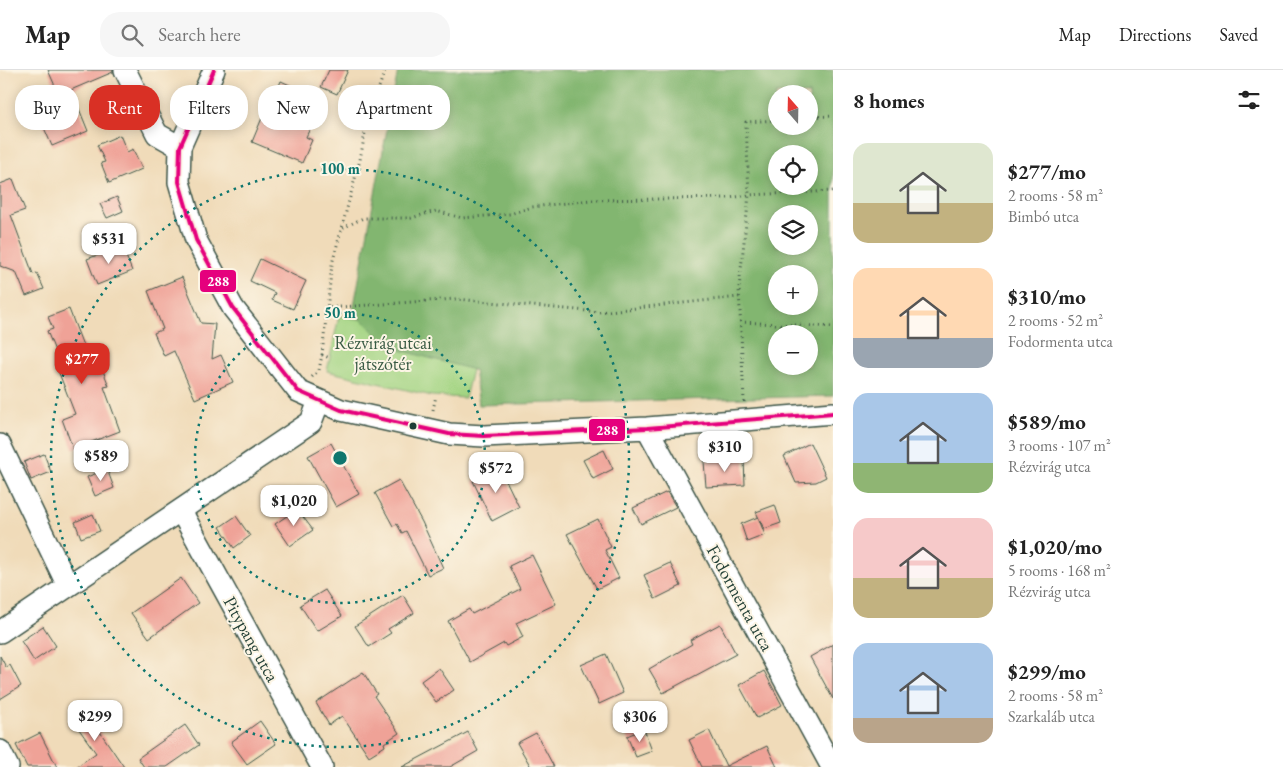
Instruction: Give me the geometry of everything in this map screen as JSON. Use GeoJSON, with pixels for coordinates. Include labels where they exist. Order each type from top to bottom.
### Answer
{"type":"FeatureCollection","features":[{"type":"Feature","properties":{"kind":"street"},"geometry":{"type":"LineString","coordinates":[[125,70],[157,134],[180,147]]}},
{"type":"Feature","properties":{"kind":"street"},"geometry":{"type":"LineString","coordinates":[[214,70],[180,147],[179,182],[196,240],[233,308],[298,391],[341,410],[449,434],[534,435],[833,413]]}},
{"type":"Feature","properties":{"kind":"street"},"geometry":{"type":"LineString","coordinates":[[0,632],[311,422],[319,401]]}},
{"type":"Feature","properties":{"kind":"street","name":"Fodormenta utca"},"geometry":{"type":"LineString","coordinates":[[647,428],[832,767]]}},
{"type":"Feature","properties":{"kind":"street"},"geometry":{"type":"LineString","coordinates":[[0,445],[68,586]]}},
{"type":"Feature","properties":{"kind":"street","name":"Pitypang utca"},"geometry":{"type":"LineString","coordinates":[[181,511],[322,767]]}},
{"type":"Feature","properties":{"kind":"street"},"geometry":{"type":"LineString","coordinates":[[0,752],[8,767]]}},
{"type":"Feature","properties":{"kind":"path"},"geometry":{"type":"LineString","coordinates":[[298,391],[319,370],[332,264],[343,228],[367,122],[385,70]]}},
{"type":"Feature","properties":{"kind":"path"},"geometry":{"type":"LineString","coordinates":[[818,117],[833,116]]}},
{"type":"Feature","properties":{"kind":"path"},"geometry":{"type":"LineString","coordinates":[[745,420],[739,297],[749,194],[746,122],[768,121]]}},
{"type":"Feature","properties":{"kind":"path"},"geometry":{"type":"LineString","coordinates":[[343,228],[364,218],[411,218],[436,211],[462,218],[510,214],[532,207],[591,200],[729,198],[749,194],[833,191]]}},
{"type":"Feature","properties":{"kind":"path"},"geometry":{"type":"LineString","coordinates":[[326,308],[456,299],[599,312],[739,297]]}},
{"type":"Feature","properties":{"kind":"path"},"geometry":{"type":"LineString","coordinates":[[740,322],[833,327]]}},
{"type":"Feature","properties":{"kind":"path"},"geometry":{"type":"LineString","coordinates":[[322,355],[330,358]]}},
{"type":"Feature","properties":{"kind":"green space"},"geometry":{"type":"Polygon","coordinates":[[[398,70],[833,70],[833,396],[479,405],[474,370],[389,347],[353,311],[387,130],[450,130],[450,85],[395,85],[398,70]]]}},
{"type":"Feature","properties":{"kind":"green space","name":"Rézvirág utcai játszótér"},"geometry":{"type":"Polygon","coordinates":[[[339,316],[393,324],[473,366],[465,398],[432,396],[327,371],[339,316]]]}},
{"type":"Feature","properties":{"kind":"building"},"geometry":{"type":"Polygon","coordinates":[[[48,70],[113,70],[113,72],[79,86],[55,85],[48,70]]]}},
{"type":"Feature","properties":{"kind":"building"},"geometry":{"type":"Polygon","coordinates":[[[329,70],[348,70],[341,85],[338,85],[337,94],[328,90],[328,85],[322,85],[329,70]]]}},
{"type":"Feature","properties":{"kind":"building"},"geometry":{"type":"Polygon","coordinates":[[[281,81],[290,85],[279,85],[281,81]]]}},
{"type":"Feature","properties":{"kind":"building"},"geometry":{"type":"Polygon","coordinates":[[[79,109],[88,131],[52,146],[45,130],[79,130],[79,109]]]}},
{"type":"Feature","properties":{"kind":"building"},"geometry":{"type":"Polygon","coordinates":[[[258,128],[258,130],[309,130],[306,137],[312,140],[302,163],[252,142],[258,128]]]}},
{"type":"Feature","properties":{"kind":"building"},"geometry":{"type":"Polygon","coordinates":[[[120,135],[127,152],[133,149],[142,169],[109,183],[101,163],[105,162],[97,145],[120,135]]]}},
{"type":"Feature","properties":{"kind":"building"},"geometry":{"type":"Polygon","coordinates":[[[13,179],[25,210],[11,215],[33,274],[37,273],[44,289],[26,296],[16,272],[0,266],[0,184],[13,179]]]}},
{"type":"Feature","properties":{"kind":"building"},"geometry":{"type":"Polygon","coordinates":[[[117,197],[123,211],[107,218],[100,204],[117,197]]]}},
{"type":"Feature","properties":{"kind":"building"},"geometry":{"type":"Polygon","coordinates":[[[122,246],[132,271],[97,285],[87,259],[122,246]]]}},
{"type":"Feature","properties":{"kind":"building"},"geometry":{"type":"Polygon","coordinates":[[[260,259],[306,281],[293,309],[272,300],[275,293],[250,281],[260,259]]]}},
{"type":"Feature","properties":{"kind":"building"},"geometry":{"type":"Polygon","coordinates":[[[182,277],[201,323],[215,324],[212,359],[221,355],[233,382],[195,399],[174,351],[164,356],[154,333],[163,329],[148,291],[182,277]]]}},
{"type":"Feature","properties":{"kind":"building"},"geometry":{"type":"Polygon","coordinates":[[[69,309],[87,356],[96,353],[109,386],[104,387],[120,431],[73,449],[62,419],[75,414],[57,368],[61,366],[47,331],[53,329],[48,317],[69,309]]]}},
{"type":"Feature","properties":{"kind":"building"},"geometry":{"type":"Polygon","coordinates":[[[331,443],[359,494],[336,507],[308,456],[331,443]]]}},
{"type":"Feature","properties":{"kind":"building"},"geometry":{"type":"Polygon","coordinates":[[[810,443],[826,477],[816,482],[796,483],[784,456],[810,443]]]}},
{"type":"Feature","properties":{"kind":"building"},"geometry":{"type":"Polygon","coordinates":[[[604,450],[613,469],[593,479],[583,460],[604,450]]]}},
{"type":"Feature","properties":{"kind":"building"},"geometry":{"type":"Polygon","coordinates":[[[44,454],[51,472],[31,480],[24,462],[44,454]]]}},
{"type":"Feature","properties":{"kind":"building"},"geometry":{"type":"Polygon","coordinates":[[[744,459],[745,485],[706,487],[704,461],[744,459]]]}},
{"type":"Feature","properties":{"kind":"building"},"geometry":{"type":"Polygon","coordinates":[[[500,468],[519,507],[492,521],[473,481],[500,468]]]}},
{"type":"Feature","properties":{"kind":"building"},"geometry":{"type":"Polygon","coordinates":[[[107,469],[114,488],[95,496],[87,477],[107,469]]]}},
{"type":"Feature","properties":{"kind":"building"},"geometry":{"type":"Polygon","coordinates":[[[399,480],[422,522],[443,568],[428,575],[406,531],[402,533],[397,524],[393,526],[375,493],[399,480]]]}},
{"type":"Feature","properties":{"kind":"building"},"geometry":{"type":"Polygon","coordinates":[[[667,492],[676,507],[641,524],[633,508],[667,492]]]}},
{"type":"Feature","properties":{"kind":"building"},"geometry":{"type":"Polygon","coordinates":[[[775,505],[781,523],[764,529],[756,512],[775,505]]]}},
{"type":"Feature","properties":{"kind":"building"},"geometry":{"type":"Polygon","coordinates":[[[297,509],[313,530],[290,546],[275,524],[297,509]]]}},
{"type":"Feature","properties":{"kind":"building"},"geometry":{"type":"Polygon","coordinates":[[[93,514],[100,531],[81,538],[75,522],[93,514]]]}},
{"type":"Feature","properties":{"kind":"building"},"geometry":{"type":"Polygon","coordinates":[[[236,516],[250,536],[234,548],[220,527],[236,516]]]}},
{"type":"Feature","properties":{"kind":"building"},"geometry":{"type":"Polygon","coordinates":[[[758,517],[765,535],[747,542],[741,524],[758,517]]]}},
{"type":"Feature","properties":{"kind":"building"},"geometry":{"type":"Polygon","coordinates":[[[598,519],[611,547],[605,550],[619,578],[597,589],[567,534],[598,519]]]}},
{"type":"Feature","properties":{"kind":"building"},"geometry":{"type":"Polygon","coordinates":[[[532,555],[556,604],[516,623],[523,637],[506,646],[504,643],[470,662],[448,621],[469,609],[472,614],[520,589],[509,566],[532,555]]]}},
{"type":"Feature","properties":{"kind":"building"},"geometry":{"type":"Polygon","coordinates":[[[670,563],[681,586],[655,599],[644,575],[670,563]]]}},
{"type":"Feature","properties":{"kind":"building"},"geometry":{"type":"Polygon","coordinates":[[[181,578],[198,603],[149,638],[131,613],[181,578]]]}},
{"type":"Feature","properties":{"kind":"building"},"geometry":{"type":"Polygon","coordinates":[[[325,590],[342,616],[317,631],[300,605],[325,590]]]}},
{"type":"Feature","properties":{"kind":"building"},"geometry":{"type":"Polygon","coordinates":[[[403,595],[414,613],[388,629],[391,633],[369,647],[355,626],[403,595]]]}},
{"type":"Feature","properties":{"kind":"building"},"geometry":{"type":"Polygon","coordinates":[[[720,624],[736,654],[663,693],[649,669],[692,644],[690,640],[720,624]]]}},
{"type":"Feature","properties":{"kind":"building"},"geometry":{"type":"Polygon","coordinates":[[[43,626],[56,646],[34,661],[21,641],[43,626]]]}},
{"type":"Feature","properties":{"kind":"building"},"geometry":{"type":"Polygon","coordinates":[[[833,644],[833,699],[810,657],[833,644]]]}},
{"type":"Feature","properties":{"kind":"building"},"geometry":{"type":"Polygon","coordinates":[[[606,654],[623,693],[599,704],[581,665],[606,654]]]}},
{"type":"Feature","properties":{"kind":"building"},"geometry":{"type":"Polygon","coordinates":[[[0,656],[6,667],[10,665],[21,686],[0,699],[0,656]]]}},
{"type":"Feature","properties":{"kind":"building"},"geometry":{"type":"Polygon","coordinates":[[[439,668],[454,690],[436,702],[421,681],[439,668]]]}},
{"type":"Feature","properties":{"kind":"building"},"geometry":{"type":"Polygon","coordinates":[[[764,671],[782,705],[757,718],[739,685],[764,671]]]}},
{"type":"Feature","properties":{"kind":"building"},"geometry":{"type":"Polygon","coordinates":[[[363,672],[377,694],[374,696],[399,733],[384,743],[385,746],[369,756],[342,716],[329,725],[316,703],[363,672]]]}},
{"type":"Feature","properties":{"kind":"building"},"geometry":{"type":"Polygon","coordinates":[[[87,707],[99,724],[96,726],[124,767],[76,767],[96,753],[71,718],[87,707]]]}},
{"type":"Feature","properties":{"kind":"building"},"geometry":{"type":"Polygon","coordinates":[[[260,721],[276,744],[247,764],[231,742],[260,721]]]}},
{"type":"Feature","properties":{"kind":"building"},"geometry":{"type":"Polygon","coordinates":[[[185,725],[199,745],[167,767],[144,767],[138,758],[185,725]]]}},
{"type":"Feature","properties":{"kind":"building"},"geometry":{"type":"Polygon","coordinates":[[[644,729],[652,751],[636,757],[627,736],[644,729]]]}},
{"type":"Feature","properties":{"kind":"building"},"geometry":{"type":"Polygon","coordinates":[[[709,730],[726,766],[767,746],[777,767],[702,767],[689,740],[709,730]]]}},
{"type":"Feature","properties":{"kind":"building"},"geometry":{"type":"Polygon","coordinates":[[[468,732],[478,751],[450,767],[402,767],[468,732]]]}},
{"type":"Feature","properties":{"kind":"building"},"geometry":{"type":"Polygon","coordinates":[[[40,733],[57,767],[27,767],[16,745],[40,733]]]}},
{"type":"Feature","properties":{"kind":"building"},"geometry":{"type":"Polygon","coordinates":[[[536,733],[554,767],[531,767],[517,743],[536,733]]]}},
{"type":"Feature","properties":{"kind":"transit line","name":"288"},"geometry":{"type":"LineString","coordinates":[[214,70],[180,147],[179,182],[196,240],[233,308],[298,391],[341,410],[449,434],[484,436],[647,428],[833,413]]}}]}
